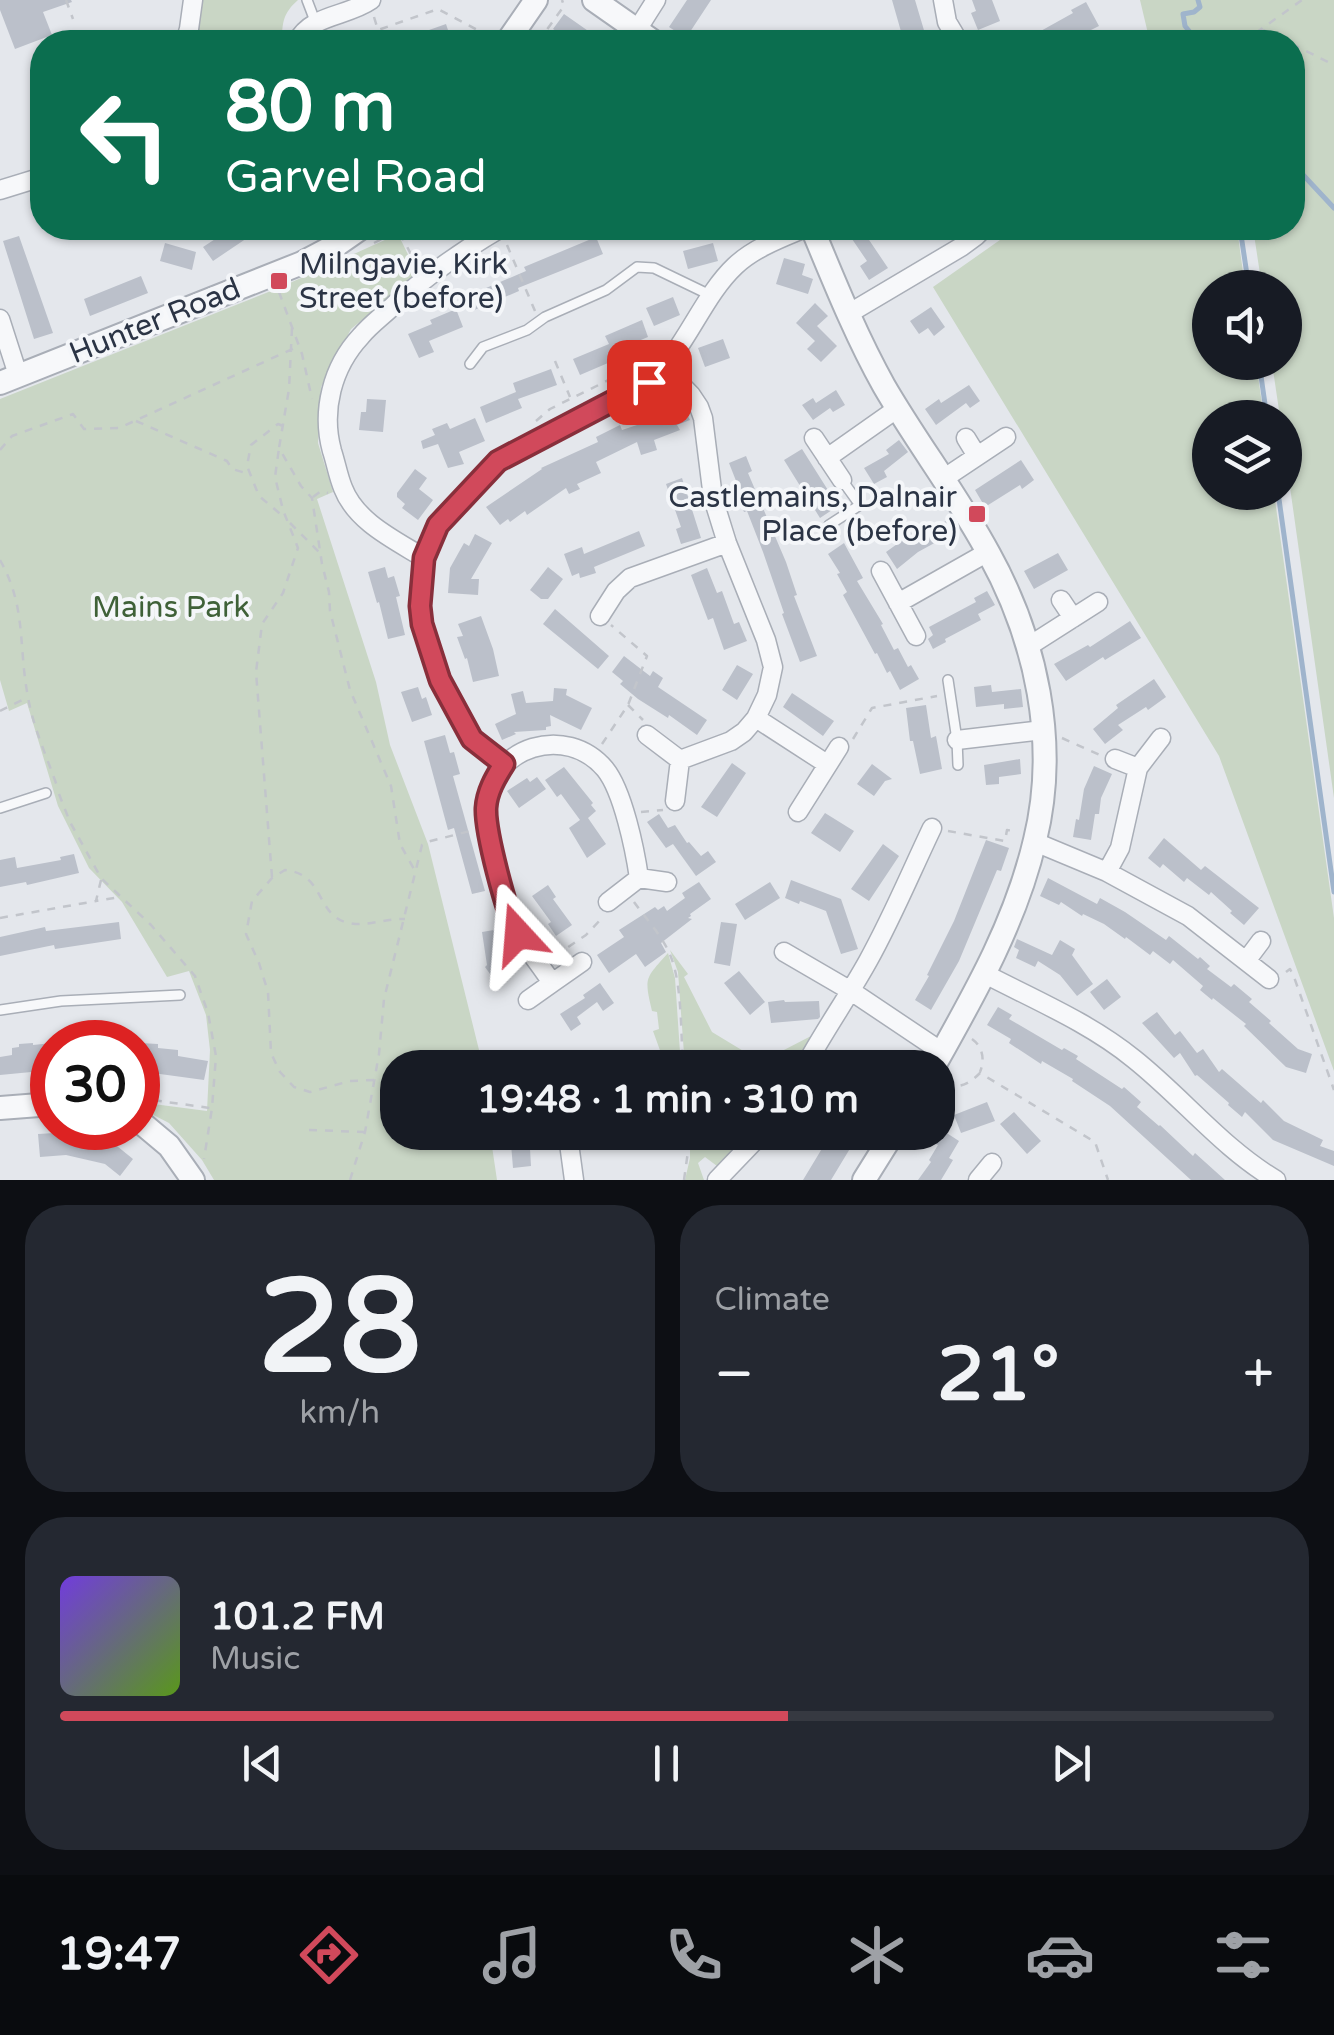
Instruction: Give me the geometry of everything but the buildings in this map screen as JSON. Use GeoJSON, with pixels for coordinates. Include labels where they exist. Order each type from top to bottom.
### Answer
{"type":"FeatureCollection","features":[{"type":"Feature","properties":{"kind":"street"},"geometry":{"type":"LineString","coordinates":[[187,30],[193,0]]}},
{"type":"Feature","properties":{"kind":"street"},"geometry":{"type":"LineString","coordinates":[[504,30],[536,0]]}},
{"type":"Feature","properties":{"kind":"street"},"geometry":{"type":"LineString","coordinates":[[594,0],[637,30]]}},
{"type":"Feature","properties":{"kind":"street"},"geometry":{"type":"LineString","coordinates":[[648,30],[656,0]]}},
{"type":"Feature","properties":{"kind":"street"},"geometry":{"type":"LineString","coordinates":[[943,0],[951,30]]}},
{"type":"Feature","properties":{"kind":"street"},"geometry":{"type":"LineString","coordinates":[[306,30],[315,22],[353,11],[370,1]]}},
{"type":"Feature","properties":{"kind":"street"},"geometry":{"type":"LineString","coordinates":[[0,190],[30,181]]}},
{"type":"Feature","properties":{"kind":"street","name":"Hunter Road"},"geometry":{"type":"LineString","coordinates":[[9,379],[273,274],[341,240]]}},
{"type":"Feature","properties":{"kind":"street"},"geometry":{"type":"LineString","coordinates":[[424,558],[373,525],[343,488],[328,436],[334,382],[360,336],[423,279],[489,240]]}},
{"type":"Feature","properties":{"kind":"street"},"geometry":{"type":"LineString","coordinates":[[504,764],[472,739],[440,680],[422,624],[424,558],[438,525],[498,461],[641,388],[735,266],[779,240]]}},
{"type":"Feature","properties":{"kind":"street"},"geometry":{"type":"LineString","coordinates":[[814,240],[884,386],[988,552],[1012,598],[1029,646],[1039,695],[1044,782],[1036,838],[1000,944],[944,1050]]}},
{"type":"Feature","properties":{"kind":"street"},"geometry":{"type":"LineString","coordinates":[[848,314],[970,240]]}},
{"type":"Feature","properties":{"kind":"street"},"geometry":{"type":"LineString","coordinates":[[0,319],[9,379]]}},
{"type":"Feature","properties":{"kind":"street"},"geometry":{"type":"LineString","coordinates":[[657,363],[699,406],[713,498],[772,666],[768,695],[744,732],[731,741],[680,760]]}},
{"type":"Feature","properties":{"kind":"street"},"geometry":{"type":"LineString","coordinates":[[827,458],[898,408]]}},
{"type":"Feature","properties":{"kind":"street"},"geometry":{"type":"LineString","coordinates":[[943,479],[1006,437]]}},
{"type":"Feature","properties":{"kind":"street"},"geometry":{"type":"LineString","coordinates":[[814,438],[842,480]]}},
{"type":"Feature","properties":{"kind":"street"},"geometry":{"type":"LineString","coordinates":[[966,438],[977,456]]}},
{"type":"Feature","properties":{"kind":"street"},"geometry":{"type":"LineString","coordinates":[[600,616],[630,578],[727,543]]}},
{"type":"Feature","properties":{"kind":"street"},"geometry":{"type":"LineString","coordinates":[[898,604],[988,552]]}},
{"type":"Feature","properties":{"kind":"street"},"geometry":{"type":"LineString","coordinates":[[881,571],[916,636]]}},
{"type":"Feature","properties":{"kind":"street"},"geometry":{"type":"LineString","coordinates":[[1061,600],[1073,618]]}},
{"type":"Feature","properties":{"kind":"street"},"geometry":{"type":"LineString","coordinates":[[1029,646],[1098,602]]}},
{"type":"Feature","properties":{"kind":"street"},"geometry":{"type":"LineString","coordinates":[[756,718],[828,764]]}},
{"type":"Feature","properties":{"kind":"street"},"geometry":{"type":"LineString","coordinates":[[957,740],[1043,730]]}},
{"type":"Feature","properties":{"kind":"street"},"geometry":{"type":"LineString","coordinates":[[647,735],[680,760]]}},
{"type":"Feature","properties":{"kind":"street"},"geometry":{"type":"LineString","coordinates":[[1108,872],[1120,848],[1138,768],[1161,738]]}},
{"type":"Feature","properties":{"kind":"street"},"geometry":{"type":"LineString","coordinates":[[552,983],[509,915],[488,827],[487,801],[504,764],[529,748],[559,744],[593,758],[604,768],[613,780],[625,816],[632,884]]}},
{"type":"Feature","properties":{"kind":"street"},"geometry":{"type":"LineString","coordinates":[[798,812],[839,747]]}},
{"type":"Feature","properties":{"kind":"street"},"geometry":{"type":"LineString","coordinates":[[1115,758],[1138,768]]}},
{"type":"Feature","properties":{"kind":"street"},"geometry":{"type":"LineString","coordinates":[[675,801],[680,760]]}},
{"type":"Feature","properties":{"kind":"street"},"geometry":{"type":"LineString","coordinates":[[813,1050],[870,956],[932,828]]}},
{"type":"Feature","properties":{"kind":"street"},"geometry":{"type":"LineString","coordinates":[[1036,838],[1188,916],[1269,979]]}},
{"type":"Feature","properties":{"kind":"street"},"geometry":{"type":"LineString","coordinates":[[608,902],[632,884],[667,882]]}},
{"type":"Feature","properties":{"kind":"street"},"geometry":{"type":"LineString","coordinates":[[1246,961],[1262,942]]}},
{"type":"Feature","properties":{"kind":"street"},"geometry":{"type":"LineString","coordinates":[[784,952],[851,991],[925,1050]]}},
{"type":"Feature","properties":{"kind":"street"},"geometry":{"type":"LineString","coordinates":[[528,1000],[582,962]]}},
{"type":"Feature","properties":{"kind":"street"},"geometry":{"type":"LineString","coordinates":[[985,974],[1112,1041],[1234,1150],[1276,1180]]}},
{"type":"Feature","properties":{"kind":"street"},"geometry":{"type":"LineString","coordinates":[[0,1108],[30,1106]]}},
{"type":"Feature","properties":{"kind":"street"},"geometry":{"type":"LineString","coordinates":[[160,1139],[198,1171]]}},
{"type":"Feature","properties":{"kind":"street"},"geometry":{"type":"LineString","coordinates":[[570,1150],[574,1180]]}},
{"type":"Feature","properties":{"kind":"street"},"geometry":{"type":"LineString","coordinates":[[717,1180],[746,1150]]}},
{"type":"Feature","properties":{"kind":"street"},"geometry":{"type":"LineString","coordinates":[[864,1180],[883,1150]]}},
{"type":"Feature","properties":{"kind":"street"},"geometry":{"type":"LineString","coordinates":[[978,1180],[992,1163]]}},
{"type":"Feature","properties":{"kind":"lane"},"geometry":{"type":"LineString","coordinates":[[306,0],[315,22]]}},
{"type":"Feature","properties":{"kind":"lane"},"geometry":{"type":"LineString","coordinates":[[470,364],[483,348],[606,290],[637,268],[654,268],[712,296]]}},
{"type":"Feature","properties":{"kind":"lane"},"geometry":{"type":"LineString","coordinates":[[828,525],[860,506],[842,480]]}},
{"type":"Feature","properties":{"kind":"lane"},"geometry":{"type":"LineString","coordinates":[[948,680],[958,766]]}},
{"type":"Feature","properties":{"kind":"lane"},"geometry":{"type":"LineString","coordinates":[[0,808],[46,793]]}},
{"type":"Feature","properties":{"kind":"lane"},"geometry":{"type":"LineString","coordinates":[[0,1010],[61,1000],[180,995]]}},
{"type":"Feature","properties":{"kind":"path"},"geometry":{"type":"LineString","coordinates":[[66,0],[73,19]]}},
{"type":"Feature","properties":{"kind":"path"},"geometry":{"type":"LineString","coordinates":[[434,0],[438,9],[480,30]]}},
{"type":"Feature","properties":{"kind":"path"},"geometry":{"type":"LineString","coordinates":[[547,30],[564,6],[562,0]]}},
{"type":"Feature","properties":{"kind":"path"},"geometry":{"type":"LineString","coordinates":[[1262,29],[1302,0]]}},
{"type":"Feature","properties":{"kind":"path"},"geometry":{"type":"LineString","coordinates":[[370,1],[378,30],[438,9]]}},
{"type":"Feature","properties":{"kind":"path"},"geometry":{"type":"LineString","coordinates":[[1305,51],[1334,65]]}},
{"type":"Feature","properties":{"kind":"path"},"geometry":{"type":"LineString","coordinates":[[403,240],[423,279]]}},
{"type":"Feature","properties":{"kind":"path"},"geometry":{"type":"LineString","coordinates":[[505,240],[539,322]]}},
{"type":"Feature","properties":{"kind":"path"},"geometry":{"type":"LineString","coordinates":[[273,274],[314,404]]}},
{"type":"Feature","properties":{"kind":"path"},"geometry":{"type":"LineString","coordinates":[[272,878],[256,672],[262,624],[283,594],[298,548],[275,477],[289,388],[292,328]]}},
{"type":"Feature","properties":{"kind":"path"},"geometry":{"type":"LineString","coordinates":[[0,450],[12,436],[73,414],[84,429],[120,428],[298,346]]}},
{"type":"Feature","properties":{"kind":"path"},"geometry":{"type":"LineString","coordinates":[[555,362],[570,399]]}},
{"type":"Feature","properties":{"kind":"path"},"geometry":{"type":"LineString","coordinates":[[537,420],[570,399],[657,363]]}},
{"type":"Feature","properties":{"kind":"path"},"geometry":{"type":"LineString","coordinates":[[136,420],[227,461],[232,469],[250,474]]}},
{"type":"Feature","properties":{"kind":"path"},"geometry":{"type":"LineString","coordinates":[[283,426],[278,424],[251,445],[247,466],[258,496],[320,554]]}},
{"type":"Feature","properties":{"kind":"path"},"geometry":{"type":"LineString","coordinates":[[279,448],[312,498],[330,611],[350,690],[391,786],[400,844],[415,871]]}},
{"type":"Feature","properties":{"kind":"path"},"geometry":{"type":"LineString","coordinates":[[0,560],[12,583],[21,627],[28,698],[70,822],[101,878],[150,924],[195,976],[208,1013],[216,1056],[212,1108],[198,1171]]}},
{"type":"Feature","properties":{"kind":"path"},"geometry":{"type":"LineString","coordinates":[[593,758],[628,705],[648,656],[600,616]]}},
{"type":"Feature","properties":{"kind":"path"},"geometry":{"type":"LineString","coordinates":[[839,747],[853,738],[872,708],[950,693]]}},
{"type":"Feature","properties":{"kind":"path"},"geometry":{"type":"LineString","coordinates":[[0,711],[28,698]]}},
{"type":"Feature","properties":{"kind":"path"},"geometry":{"type":"LineString","coordinates":[[628,705],[646,723],[647,735]]}},
{"type":"Feature","properties":{"kind":"path"},"geometry":{"type":"LineString","coordinates":[[1043,730],[1110,760],[1115,758]]}},
{"type":"Feature","properties":{"kind":"path"},"geometry":{"type":"LineString","coordinates":[[625,816],[667,810],[675,801]]}},
{"type":"Feature","properties":{"kind":"path"},"geometry":{"type":"LineString","coordinates":[[350,1180],[365,1132],[384,999],[422,846],[488,827]]}},
{"type":"Feature","properties":{"kind":"path"},"geometry":{"type":"LineString","coordinates":[[932,828],[1004,841],[1007,830],[1036,838]]}},
{"type":"Feature","properties":{"kind":"path"},"geometry":{"type":"LineString","coordinates":[[374,1080],[350,1081],[310,1092],[294,1087],[280,1072],[271,1053],[268,992],[246,934],[252,901],[272,878],[285,870],[299,871],[329,912],[346,923],[405,919]]}},
{"type":"Feature","properties":{"kind":"path"},"geometry":{"type":"LineString","coordinates":[[96,901],[101,878]]}},
{"type":"Feature","properties":{"kind":"path"},"geometry":{"type":"LineString","coordinates":[[632,884],[673,962],[682,1050]]}},
{"type":"Feature","properties":{"kind":"path"},"geometry":{"type":"LineString","coordinates":[[0,918],[120,898]]}},
{"type":"Feature","properties":{"kind":"path"},"geometry":{"type":"LineString","coordinates":[[541,966],[586,935],[607,912],[608,902]]}},
{"type":"Feature","properties":{"kind":"path"},"geometry":{"type":"LineString","coordinates":[[1269,979],[1274,981],[1290,970],[1334,1090]]}},
{"type":"Feature","properties":{"kind":"path"},"geometry":{"type":"LineString","coordinates":[[955,1086],[972,1082],[983,1063],[976,1042],[956,1030]]}},
{"type":"Feature","properties":{"kind":"path"},"geometry":{"type":"LineString","coordinates":[[980,1073],[1095,1142],[1108,1180]]}},
{"type":"Feature","properties":{"kind":"path"},"geometry":{"type":"LineString","coordinates":[[160,1101],[212,1108]]}},
{"type":"Feature","properties":{"kind":"path"},"geometry":{"type":"LineString","coordinates":[[309,1130],[365,1132]]}},
{"type":"Feature","properties":{"kind":"path"},"geometry":{"type":"LineString","coordinates":[[684,1180],[688,1150]]}},
{"type":"Feature","properties":{"kind":"green space"},"geometry":{"type":"Polygon","coordinates":[[[199,0],[298,0],[289,9],[282,30],[194,30],[199,0]]]}},
{"type":"Feature","properties":{"kind":"green space"},"geometry":{"type":"Polygon","coordinates":[[[1140,0],[1334,0],[1334,798],[1293,510],[1302,510],[1302,400],[1277,400],[1275,380],[1302,380],[1302,270],[1259,270],[1255,240],[1305,240],[1305,30],[1147,30],[1140,0]]]}},
{"type":"Feature","properties":{"kind":"green space","name":"Mains Park"},"geometry":{"type":"Polygon","coordinates":[[[385,240],[401,240],[418,275],[351,329],[321,387],[318,443],[333,492],[317,499],[376,682],[390,745],[428,844],[479,1050],[380,1050],[380,1150],[493,1150],[497,1180],[214,1180],[202,1160],[169,1123],[160,1118],[160,1105],[207,1111],[210,1050],[206,1015],[189,971],[167,977],[122,902],[89,868],[58,806],[27,703],[9,711],[0,680],[0,399],[281,287],[385,240]]]}},
{"type":"Feature","properties":{"kind":"green space"},"geometry":{"type":"Polygon","coordinates":[[[1000,240],[1239,240],[1243,270],[1192,270],[1192,380],[1259,380],[1261,400],[1192,400],[1192,510],[1276,510],[1334,918],[1334,1071],[1219,756],[933,287],[1000,240]]]}},
{"type":"Feature","properties":{"kind":"green space"},"geometry":{"type":"Polygon","coordinates":[[[670,950],[688,974],[684,977],[712,1032],[742,1050],[684,1050],[678,972],[670,950]]]}},
{"type":"Feature","properties":{"kind":"green space"},"geometry":{"type":"Polygon","coordinates":[[[668,953],[675,978],[680,1050],[660,1050],[653,1031],[659,1029],[657,1012],[652,1011],[648,991],[651,974],[668,953]]]}},
{"type":"Feature","properties":{"kind":"green space"},"geometry":{"type":"Polygon","coordinates":[[[811,1036],[813,1041],[807,1050],[784,1050],[811,1036]]]}},
{"type":"Feature","properties":{"kind":"green space"},"geometry":{"type":"Polygon","coordinates":[[[690,1150],[740,1150],[724,1166],[705,1157],[698,1163],[704,1180],[685,1180],[690,1150]]]}},
{"type":"Feature","properties":{"kind":"waterway"},"geometry":{"type":"LineString","coordinates":[[1188,30],[1183,14],[1200,7],[1198,0]]}},
{"type":"Feature","properties":{"kind":"waterway"},"geometry":{"type":"LineString","coordinates":[[1305,177],[1334,208]]}},
{"type":"Feature","properties":{"kind":"waterway"},"geometry":{"type":"LineString","coordinates":[[1242,240],[1246,270]]}},
{"type":"Feature","properties":{"kind":"waterway"},"geometry":{"type":"LineString","coordinates":[[1262,380],[1264,400]]}},
{"type":"Feature","properties":{"kind":"waterway"},"geometry":{"type":"LineString","coordinates":[[1281,510],[1334,892]]}},
{"type":"Feature","properties":{"kind":"place","name":"Milngavie, Kirk Street (before)"},"geometry":{"type":"Point","coordinates":[279,281]}},
{"type":"Feature","properties":{"kind":"place","name":"Castlemains, Dalnair Place (before)"},"geometry":{"type":"Point","coordinates":[977,514]}},
{"type":"Feature","properties":{"kind":"route"},"geometry":{"type":"LineString","coordinates":[[518,934],[509,915],[486,812],[490,788],[504,764],[467,733],[440,680],[422,624],[424,558],[438,525],[504,456],[649,382]]}}]}
